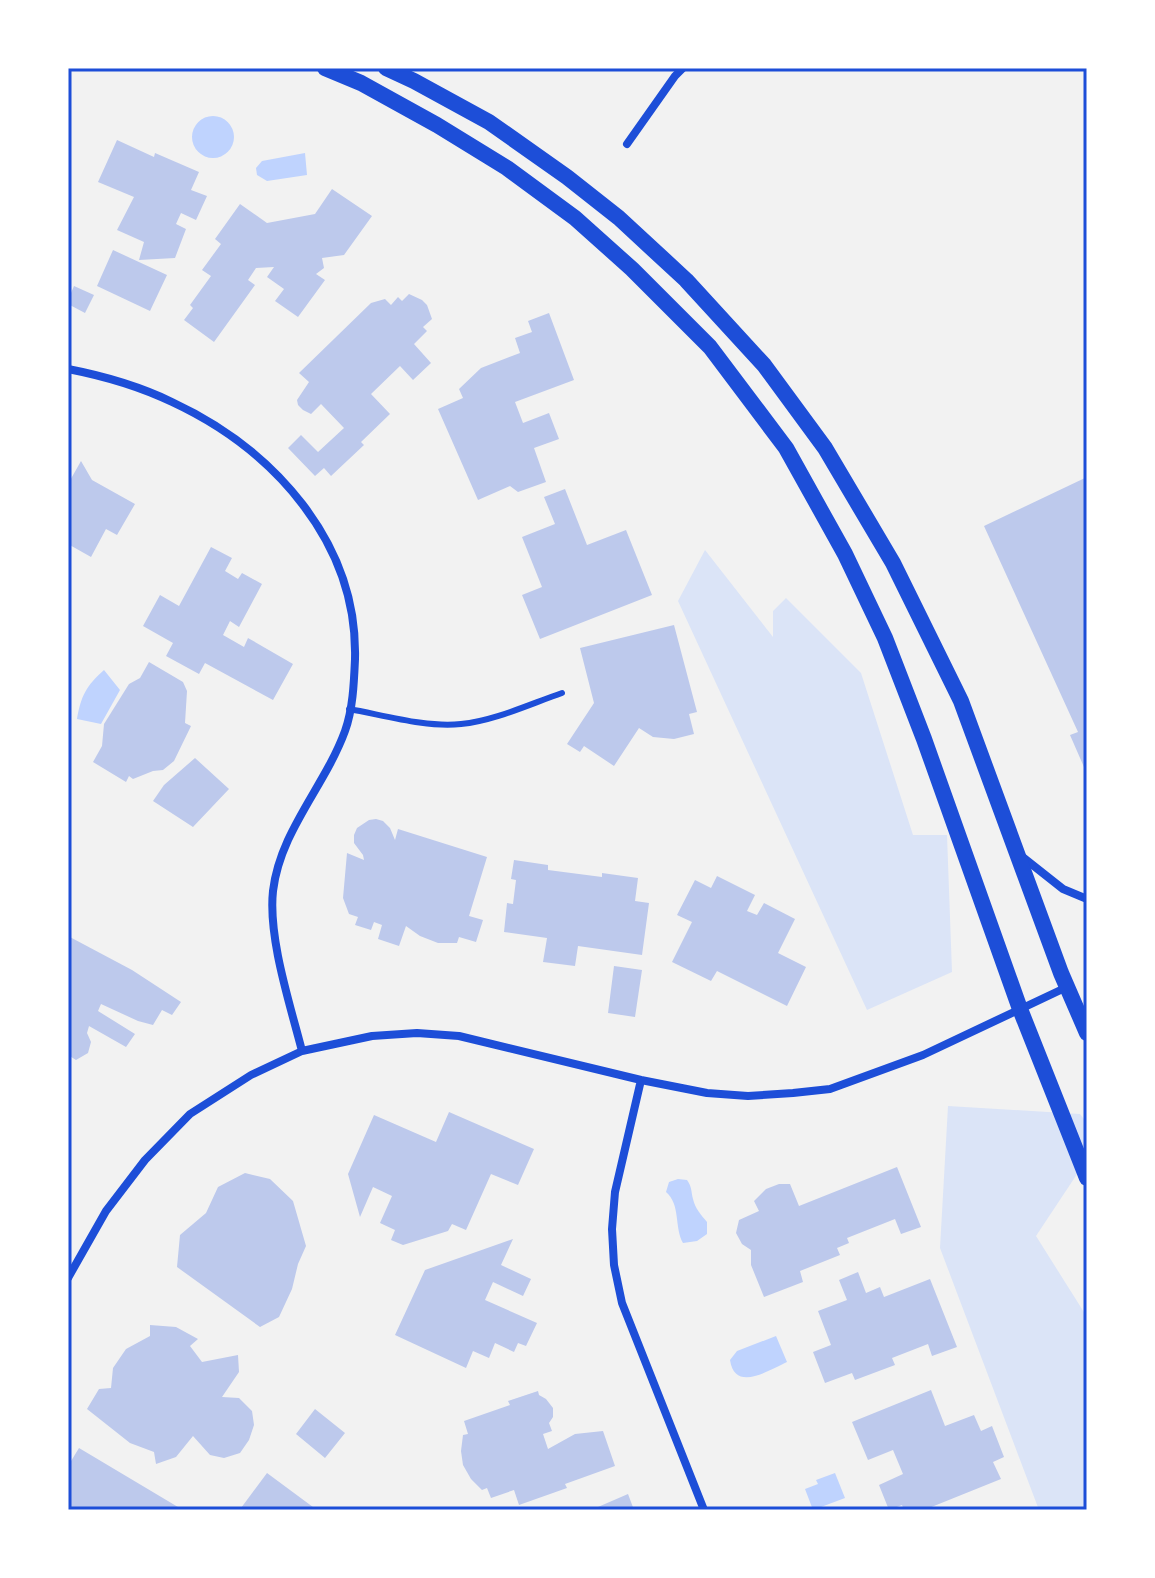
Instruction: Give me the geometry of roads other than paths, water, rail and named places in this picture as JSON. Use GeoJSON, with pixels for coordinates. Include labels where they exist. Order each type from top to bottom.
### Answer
{"type":"FeatureCollection","features":[{"type":"Feature","properties":{"kind":"main road"},"geometry":{"type":"LineString","coordinates":[[325,68],[361,83],[437,125],[507,168],[575,218],[632,269],[710,347],[794,461],[845,554],[885,638],[1020,1009],[1087,1178]]}},
{"type":"Feature","properties":{"kind":"main road"},"geometry":{"type":"LineString","coordinates":[[386,68],[489,122],[619,218],[686,280],[764,365],[825,448],[893,563],[961,701],[1087,1033]]}},
{"type":"Feature","properties":{"kind":"street"},"geometry":{"type":"LineString","coordinates":[[627,144],[683,68]]}},
{"type":"Feature","properties":{"kind":"street"},"geometry":{"type":"LineString","coordinates":[[68,369],[112,378],[170,400],[243,445],[286,485],[326,538],[337,561],[349,597],[355,641],[354,678],[346,729],[283,850],[273,891],[276,944],[302,1051]]}},
{"type":"Feature","properties":{"kind":"street"},"geometry":{"type":"LineString","coordinates":[[1017,852],[1063,889],[1087,899]]}},
{"type":"Feature","properties":{"kind":"street"},"geometry":{"type":"LineString","coordinates":[[68,1278],[106,1211],[145,1160],[190,1114],[251,1075],[302,1051],[372,1036],[417,1033],[459,1036],[641,1080],[707,1093],[748,1096],[830,1089],[923,1055],[1067,987]]}},
{"type":"Feature","properties":{"kind":"street"},"geometry":{"type":"LineString","coordinates":[[641,1080],[615,1192],[612,1229],[614,1265],[627,1317],[704,1510]]}},
{"type":"Feature","properties":{"kind":"lane"},"geometry":{"type":"LineString","coordinates":[[349,709],[439,725],[461,724],[481,721],[562,693]]}},
{"type":"Feature","properties":{"kind":"water"},"geometry":{"type":"Polygon","coordinates":[[[213,116],[228,122],[234,137],[228,152],[213,158],[198,152],[192,137],[198,122],[213,116]]]}},
{"type":"Feature","properties":{"kind":"water"},"geometry":{"type":"Polygon","coordinates":[[[305,153],[307,175],[267,181],[257,175],[256,168],[262,161],[305,153]]]}},
{"type":"Feature","properties":{"kind":"water"},"geometry":{"type":"Polygon","coordinates":[[[104,670],[120,690],[101,724],[77,719],[85,692],[104,670]]]}},
{"type":"Feature","properties":{"kind":"water"},"geometry":{"type":"Polygon","coordinates":[[[687,1180],[695,1205],[707,1222],[707,1234],[697,1241],[683,1243],[674,1203],[666,1192],[669,1182],[687,1180]]]}},
{"type":"Feature","properties":{"kind":"water"},"geometry":{"type":"Polygon","coordinates":[[[776,1336],[787,1362],[754,1376],[738,1375],[733,1370],[730,1360],[737,1351],[776,1336]]]}},
{"type":"Feature","properties":{"kind":"water"},"geometry":{"type":"Polygon","coordinates":[[[835,1473],[845,1498],[813,1510],[805,1489],[818,1484],[816,1480],[835,1473]]]}}]}
